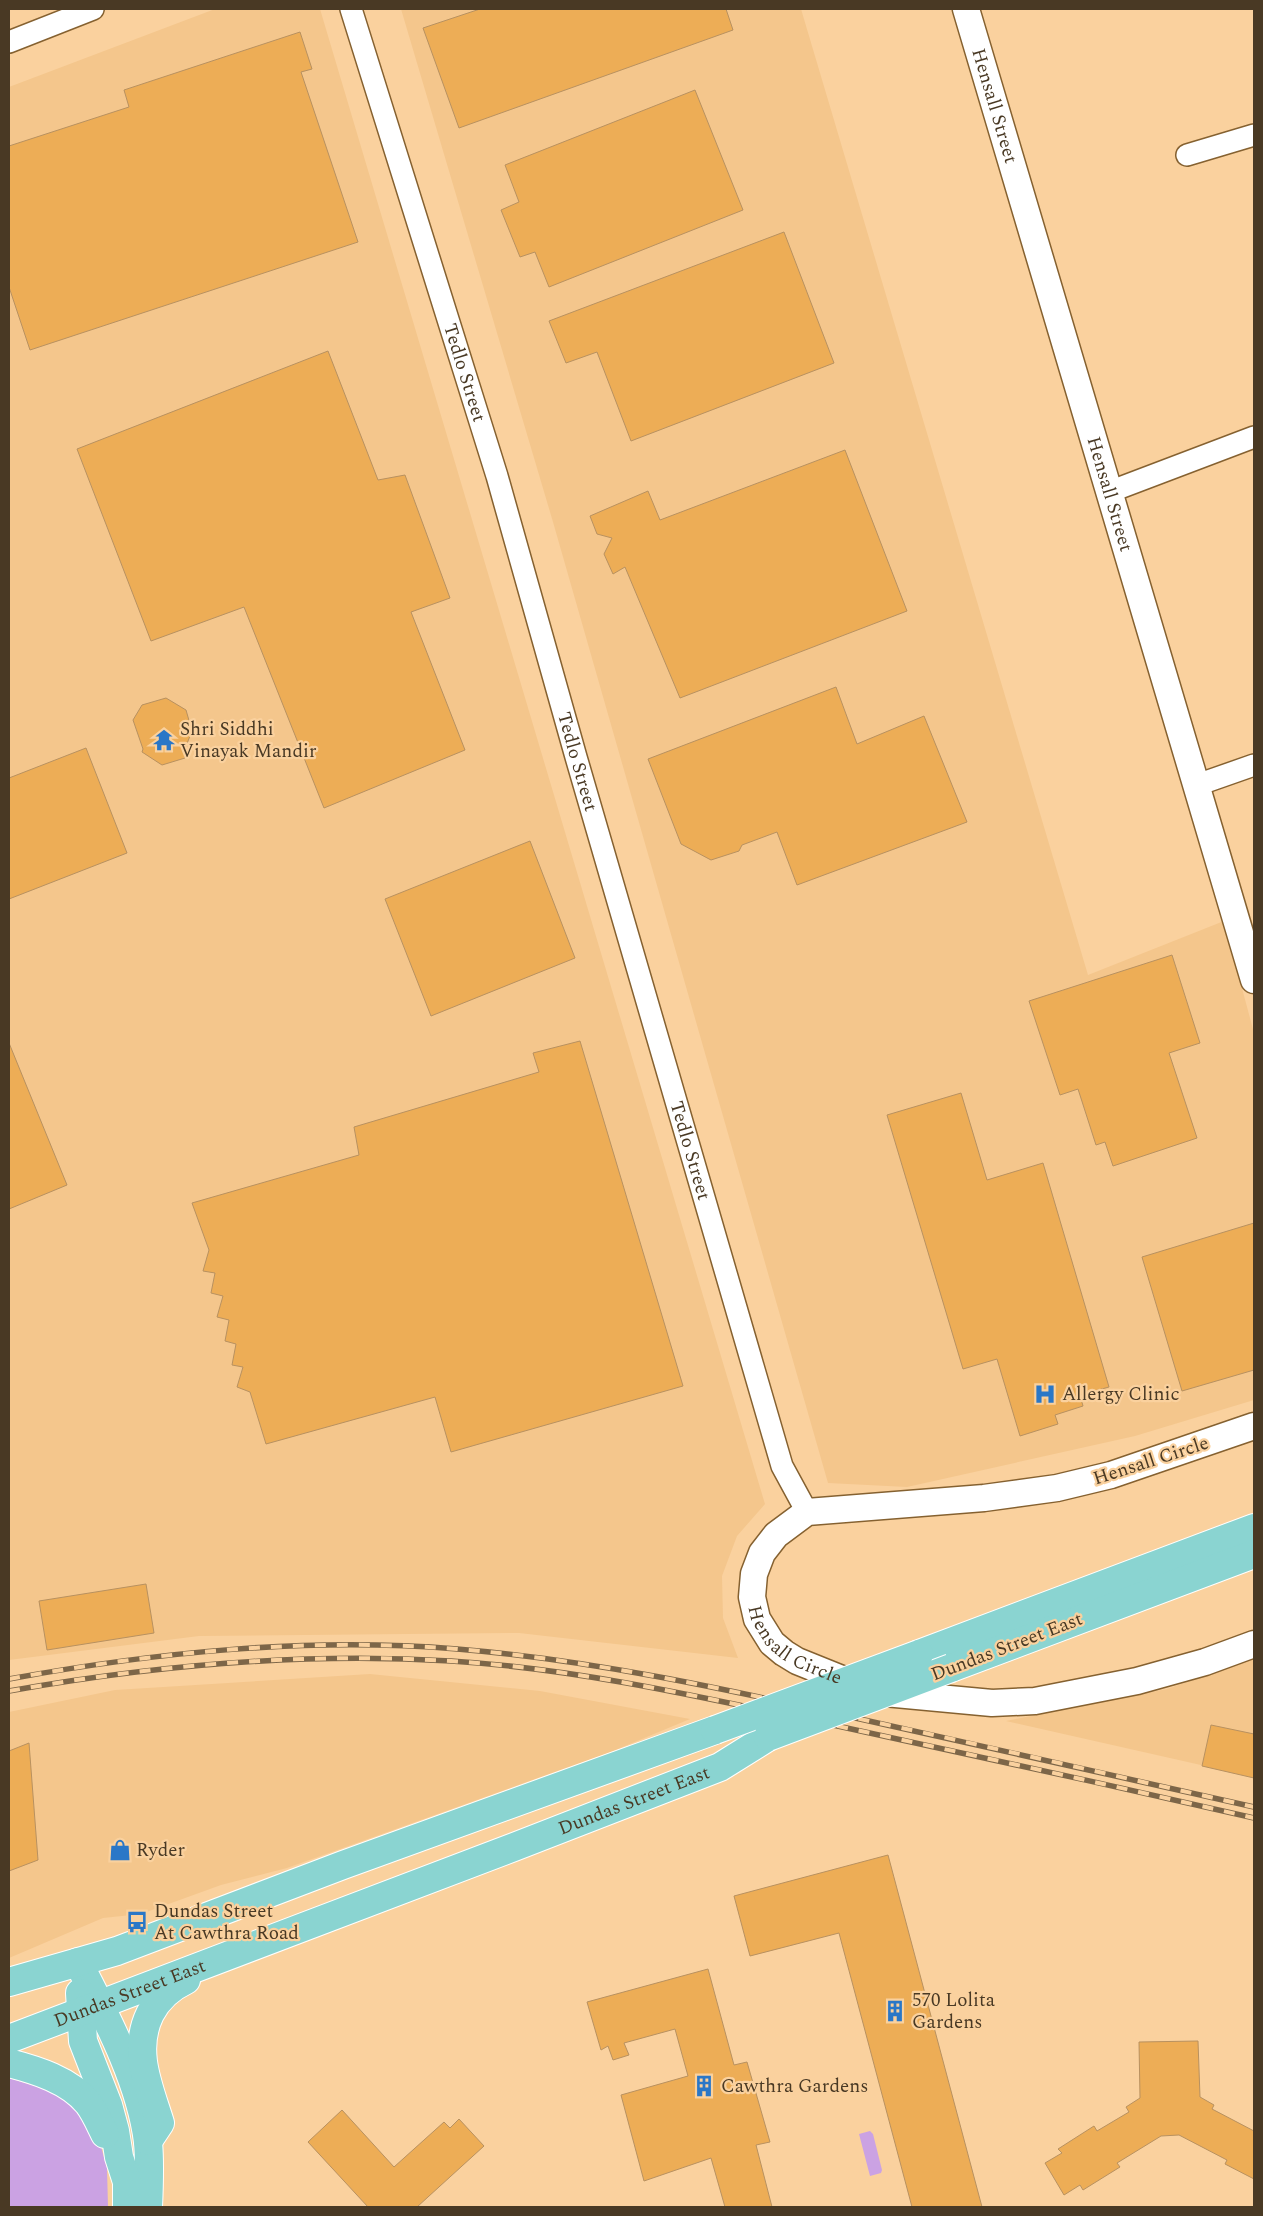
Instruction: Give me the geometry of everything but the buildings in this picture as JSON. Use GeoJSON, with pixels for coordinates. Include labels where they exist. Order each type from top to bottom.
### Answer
{"type":"FeatureCollection","features":[{"type":"Feature","properties":{"kind":"main road","name":"Dundas Street East"},"geometry":{"type":"LineString","coordinates":[[9,1982],[117,1951],[1254,1528]]}},
{"type":"Feature","properties":{"kind":"main road","name":"Dundas Street East"},"geometry":{"type":"LineString","coordinates":[[9,2039],[720,1767],[768,1737],[1254,1554]]}},
{"type":"Feature","properties":{"kind":"main road"},"geometry":{"type":"LineString","coordinates":[[148,2141],[160,2123],[141,2053],[145,2024],[153,2009],[161,1997],[174,1986],[246,1955],[260,1943]]}},
{"type":"Feature","properties":{"kind":"main road"},"geometry":{"type":"LineString","coordinates":[[78,1962],[90,2008],[83,2041],[108,2105],[119,2156],[127,2182],[127,2207]]}},
{"type":"Feature","properties":{"kind":"main road"},"geometry":{"type":"LineString","coordinates":[[90,2008],[112,2029],[135,2092],[148,2141],[150,2168],[148,2207]]}},
{"type":"Feature","properties":{"kind":"main road"},"geometry":{"type":"LineString","coordinates":[[9,2063],[47,2075],[69,2088],[88,2103],[119,2156]]}},
{"type":"Feature","properties":{"kind":"street"},"geometry":{"type":"LineString","coordinates":[[9,42],[93,9]]}},
{"type":"Feature","properties":{"kind":"street","name":"Tedlo Street"},"geometry":{"type":"LineString","coordinates":[[351,9],[497,476],[576,757],[782,1466],[807,1512]]}},
{"type":"Feature","properties":{"kind":"street","name":"Hensall Street"},"geometry":{"type":"LineString","coordinates":[[966,9],[1254,980]]}},
{"type":"Feature","properties":{"kind":"street"},"geometry":{"type":"LineString","coordinates":[[1187,155],[1254,135]]}},
{"type":"Feature","properties":{"kind":"street"},"geometry":{"type":"LineString","coordinates":[[1109,492],[1254,437]]}},
{"type":"Feature","properties":{"kind":"street"},"geometry":{"type":"LineString","coordinates":[[1197,785],[1254,765]]}},
{"type":"Feature","properties":{"kind":"street","name":"Hensall Circle"},"geometry":{"type":"LineString","coordinates":[[1254,1426],[1111,1475],[1057,1488],[984,1498],[807,1512],[776,1535],[762,1553],[752,1586],[757,1619],[772,1643],[790,1657],[874,1692],[992,1703],[1035,1701],[1137,1681],[1205,1662],[1254,1644]]}},
{"type":"Feature","properties":{"kind":"shaded area"},"geometry":{"type":"Polygon","coordinates":[[[215,9],[320,9],[765,1504],[737,1536],[722,1576],[723,1618],[738,1658],[519,1633],[199,1636],[9,1660],[9,87],[215,9]]]}},
{"type":"Feature","properties":{"kind":"shaded area"},"geometry":{"type":"Polygon","coordinates":[[[401,9],[801,9],[1088,975],[1224,921],[1254,1033],[1254,1400],[1135,1436],[907,1487],[828,1483],[553,522],[401,9]]]}},
{"type":"Feature","properties":{"kind":"shaded area"},"geometry":{"type":"Polygon","coordinates":[[[1254,1659],[1254,1777],[1006,1721],[1167,1689],[1254,1659]]]}},
{"type":"Feature","properties":{"kind":"shaded area"},"geometry":{"type":"Polygon","coordinates":[[[370,1674],[540,1691],[690,1719],[613,1751],[287,1868],[221,1885],[141,1914],[103,1918],[9,1958],[9,1712],[115,1690],[370,1674]]]}},
{"type":"Feature","properties":{"kind":"shaded area"},"geometry":{"type":"Polygon","coordinates":[[[9,2078],[64,2095],[98,2136],[107,2168],[108,2207],[9,2207],[9,2078]]]}},
{"type":"Feature","properties":{"kind":"shaded area"},"geometry":{"type":"Polygon","coordinates":[[[870,2131],[873,2134],[882,2170],[881,2173],[870,2176],[859,2134],[870,2131]]]}},
{"type":"Feature","properties":{"kind":"railway"},"geometry":{"type":"LineString","coordinates":[[9,1679],[65,1669],[176,1654],[288,1646],[401,1646],[507,1654],[557,1660],[705,1686],[1254,1807]]}},
{"type":"Feature","properties":{"kind":"railway"},"geometry":{"type":"LineString","coordinates":[[9,1691],[119,1674],[229,1663],[284,1660],[395,1659],[499,1665],[595,1678],[690,1695],[991,1759],[1254,1818]]}},
{"type":"Feature","properties":{"kind":"place","name":"Shri Siddhi Vinayak Mandir"},"geometry":{"type":"Point","coordinates":[164,740]}},
{"type":"Feature","properties":{"kind":"place","name":"Allergy Clinic"},"geometry":{"type":"Point","coordinates":[1045,1394]}},
{"type":"Feature","properties":{"kind":"place","name":"Ryder"},"geometry":{"type":"Point","coordinates":[120,1850]}},
{"type":"Feature","properties":{"kind":"place","name":"Dundas Street At Cawthra Road"},"geometry":{"type":"Point","coordinates":[137,1922]}},
{"type":"Feature","properties":{"kind":"place","name":"570 Lolita Gardens"},"geometry":{"type":"Point","coordinates":[895,2011]}},
{"type":"Feature","properties":{"kind":"place","name":"Cawthra Gardens"},"geometry":{"type":"Point","coordinates":[704,2086]}}]}
